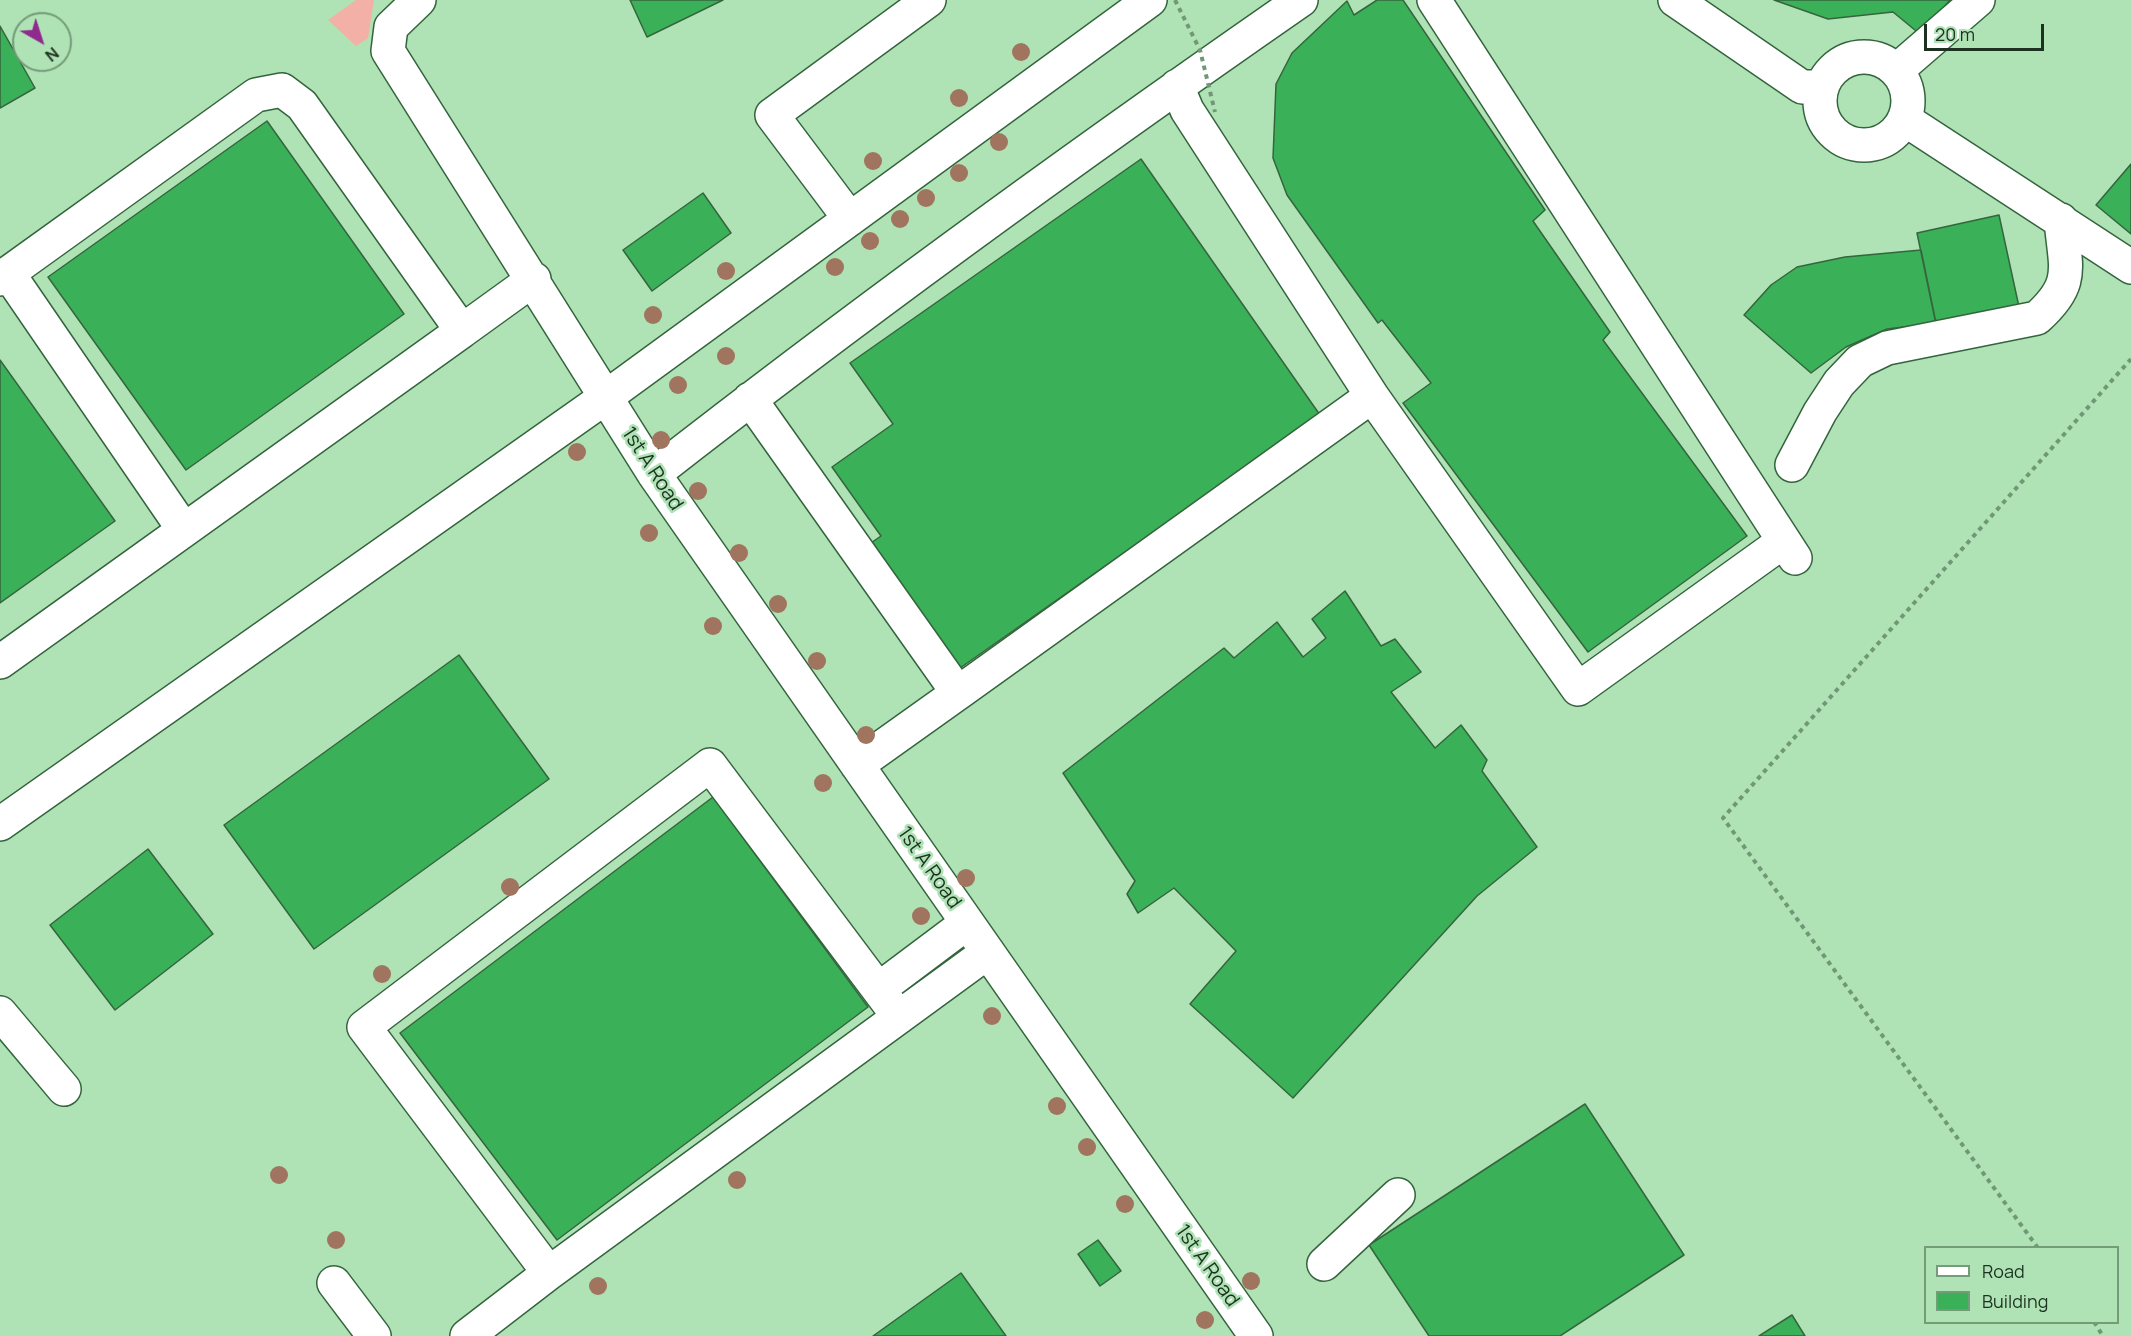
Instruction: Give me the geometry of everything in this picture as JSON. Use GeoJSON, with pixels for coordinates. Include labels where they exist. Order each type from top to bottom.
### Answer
{"type":"FeatureCollection","features":[{"type":"Feature","properties":{"kind":"street","name":"1st A Road"},"geometry":{"type":"LineString","coordinates":[[419,0],[391,27],[388,51],[534,279],[654,474],[1256,1336]]}},
{"type":"Feature","properties":{"kind":"street"},"geometry":{"type":"LineString","coordinates":[[850,219],[772,115],[929,0]]}},
{"type":"Feature","properties":{"kind":"street"},"geometry":{"type":"LineString","coordinates":[[0,824],[606,397],[1150,0]]}},
{"type":"Feature","properties":{"kind":"street"},"geometry":{"type":"LineString","coordinates":[[654,474],[750,399],[1177,86],[1301,0]]}},
{"type":"Feature","properties":{"kind":"street"},"geometry":{"type":"LineString","coordinates":[[1177,86],[1187,110],[1372,396],[1578,689],[1790,550],[1434,0]]}},
{"type":"Feature","properties":{"kind":"street"},"geometry":{"type":"LineString","coordinates":[[1675,0],[1802,87],[1821,87]]}},
{"type":"Feature","properties":{"kind":"street"},"geometry":{"type":"LineString","coordinates":[[1896,71],[1978,0]]}},
{"type":"Feature","properties":{"kind":"street"},"geometry":{"type":"LineString","coordinates":[[1864,57],[1882,60],[1904,81],[1907,94],[1904,119],[1894,133],[1880,141],[1864,145],[1847,142],[1833,133],[1824,119],[1820,103],[1821,87],[1831,71],[1846,60],[1864,57]]}},
{"type":"Feature","properties":{"kind":"street"},"geometry":{"type":"LineString","coordinates":[[184,530],[4,276],[256,95],[282,90],[302,105],[462,331]]}},
{"type":"Feature","properties":{"kind":"street"},"geometry":{"type":"LineString","coordinates":[[1904,119],[2131,267]]}},
{"type":"Feature","properties":{"kind":"street"},"geometry":{"type":"LineString","coordinates":[[1792,465],[1820,412],[1839,383],[1860,362],[1887,348],[2037,318],[2055,302],[2066,282],[2061,220]]}},
{"type":"Feature","properties":{"kind":"street"},"geometry":{"type":"LineString","coordinates":[[0,662],[534,279]]}},
{"type":"Feature","properties":{"kind":"street"},"geometry":{"type":"LineString","coordinates":[[857,765],[1372,396]]}},
{"type":"Feature","properties":{"kind":"street"},"geometry":{"type":"LineString","coordinates":[[750,399],[958,693]]}},
{"type":"Feature","properties":{"kind":"street"},"geometry":{"type":"LineString","coordinates":[[549,1272],[364,1027],[710,765],[899,1017]]}},
{"type":"Feature","properties":{"kind":"street"},"geometry":{"type":"LineString","coordinates":[[879,989],[967,923]]}},
{"type":"Feature","properties":{"kind":"street"},"geometry":{"type":"LineString","coordinates":[[467,1336],[549,1272],[988,952]]}},
{"type":"Feature","properties":{"kind":"street"},"geometry":{"type":"LineString","coordinates":[[0,1013],[64,1089]]}},
{"type":"Feature","properties":{"kind":"street"},"geometry":{"type":"LineString","coordinates":[[1324,1264],[1398,1195]]}},
{"type":"Feature","properties":{"kind":"street"},"geometry":{"type":"LineString","coordinates":[[334,1283],[374,1336]]}},
{"type":"Feature","properties":{"kind":"path"},"geometry":{"type":"LineString","coordinates":[[1175,0],[1200,50],[1215,112]]}},
{"type":"Feature","properties":{"kind":"path"},"geometry":{"type":"LineString","coordinates":[[2037,1246],[1723,818],[2131,358]]}},
{"type":"Feature","properties":{"kind":"shaded area"},"geometry":{"type":"Polygon","coordinates":[[[356,0],[374,0],[368,38],[356,46],[328,20],[356,0]]]}},
{"type":"Feature","properties":{"kind":"building"},"geometry":{"type":"Polygon","coordinates":[[[630,0],[723,0],[647,37],[630,0]]]}},
{"type":"Feature","properties":{"kind":"building"},"geometry":{"type":"Polygon","coordinates":[[[1377,0],[1403,0],[1545,210],[1533,221],[1610,332],[1603,340],[1747,536],[1588,652],[1403,403],[1431,383],[1382,320],[1378,323],[1287,195],[1273,158],[1276,84],[1292,53],[1347,1],[1354,15],[1377,0]]]}},
{"type":"Feature","properties":{"kind":"building"},"geometry":{"type":"Polygon","coordinates":[[[1774,0],[1950,0],[1921,35],[1893,12],[1828,19],[1774,0]]]}},
{"type":"Feature","properties":{"kind":"building"},"geometry":{"type":"Polygon","coordinates":[[[0,26],[12,47],[12,72],[26,72],[35,88],[0,108],[0,26]]]}},
{"type":"Feature","properties":{"kind":"building"},"geometry":{"type":"Polygon","coordinates":[[[267,121],[404,314],[186,470],[48,277],[267,121]]]}},
{"type":"Feature","properties":{"kind":"building"},"geometry":{"type":"Polygon","coordinates":[[[1141,159],[1320,415],[953,673],[865,547],[881,536],[832,467],[893,424],[850,363],[1141,159]]]}},
{"type":"Feature","properties":{"kind":"building"},"geometry":{"type":"Polygon","coordinates":[[[2131,164],[2131,234],[2096,205],[2131,164]]]}},
{"type":"Feature","properties":{"kind":"building"},"geometry":{"type":"Polygon","coordinates":[[[703,193],[731,233],[652,291],[623,250],[703,193]]]}},
{"type":"Feature","properties":{"kind":"building"},"geometry":{"type":"Polygon","coordinates":[[[1999,215],[2021,316],[1938,334],[1917,233],[1999,215]]]}},
{"type":"Feature","properties":{"kind":"building"},"geometry":{"type":"Polygon","coordinates":[[[1921,250],[1936,323],[1887,329],[1846,347],[1811,373],[1744,315],[1771,285],[1797,267],[1845,257],[1921,250]]]}},
{"type":"Feature","properties":{"kind":"building"},"geometry":{"type":"Polygon","coordinates":[[[0,360],[115,521],[0,603],[0,360]]]}},
{"type":"Feature","properties":{"kind":"building"},"geometry":{"type":"Polygon","coordinates":[[[1345,591],[1381,646],[1395,639],[1421,672],[1391,692],[1435,748],[1461,725],[1487,760],[1482,771],[1537,847],[1477,896],[1293,1098],[1190,1004],[1236,951],[1174,888],[1138,913],[1127,894],[1135,881],[1063,773],[1224,648],[1234,658],[1277,622],[1303,657],[1326,638],[1312,619],[1345,591]]]}},
{"type":"Feature","properties":{"kind":"building"},"geometry":{"type":"Polygon","coordinates":[[[459,655],[549,779],[314,949],[224,825],[459,655]]]}},
{"type":"Feature","properties":{"kind":"building"},"geometry":{"type":"Polygon","coordinates":[[[713,797],[868,1007],[557,1240],[400,1033],[713,797]]]}},
{"type":"Feature","properties":{"kind":"building"},"geometry":{"type":"Polygon","coordinates":[[[148,849],[213,934],[115,1010],[50,925],[148,849]]]}},
{"type":"Feature","properties":{"kind":"building"},"geometry":{"type":"Polygon","coordinates":[[[1585,1104],[1684,1255],[1560,1336],[1429,1336],[1369,1245],[1585,1104]]]}},
{"type":"Feature","properties":{"kind":"building"},"geometry":{"type":"Polygon","coordinates":[[[1098,1240],[1121,1271],[1100,1286],[1078,1254],[1098,1240]]]}},
{"type":"Feature","properties":{"kind":"building"},"geometry":{"type":"Polygon","coordinates":[[[961,1273],[1006,1336],[873,1336],[961,1273]]]}},
{"type":"Feature","properties":{"kind":"building"},"geometry":{"type":"Polygon","coordinates":[[[1792,1315],[1805,1336],[1759,1336],[1792,1315]]]}}]}
